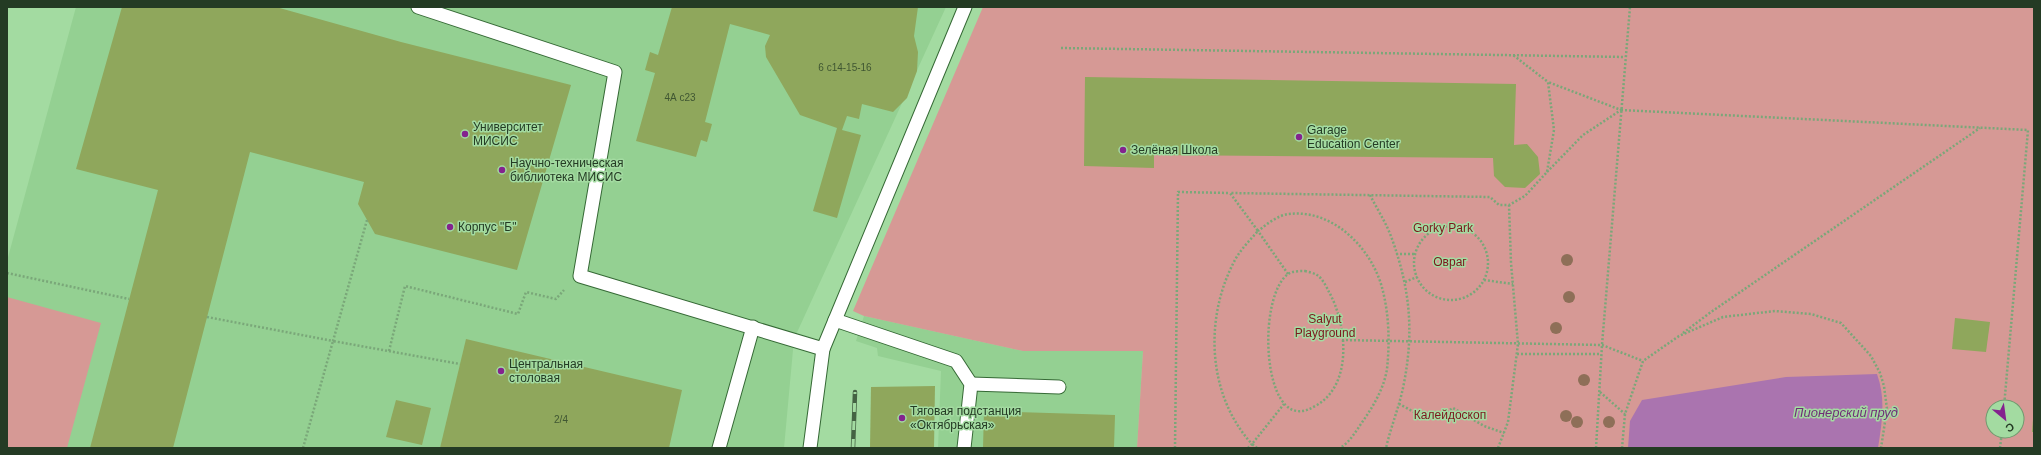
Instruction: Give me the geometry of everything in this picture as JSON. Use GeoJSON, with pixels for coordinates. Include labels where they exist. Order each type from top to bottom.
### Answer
{"type":"FeatureCollection","features":[{"type":"Feature","properties":{"kind":"lane"},"geometry":{"type":"LineString","coordinates":[[418,7],[615,72],[580,276],[823,349]]}},
{"type":"Feature","properties":{"kind":"lane"},"geometry":{"type":"LineString","coordinates":[[810,448],[823,349],[965,7]]}},
{"type":"Feature","properties":{"kind":"lane"},"geometry":{"type":"LineString","coordinates":[[835,320],[956,361],[971,384],[964,448]]}},
{"type":"Feature","properties":{"kind":"lane"},"geometry":{"type":"LineString","coordinates":[[719,448],[752,327]]}},
{"type":"Feature","properties":{"kind":"lane"},"geometry":{"type":"LineString","coordinates":[[971,384],[1059,387]]}},
{"type":"Feature","properties":{"kind":"path"},"geometry":{"type":"LineString","coordinates":[[1596,448],[1601,354],[1630,7]]}},
{"type":"Feature","properties":{"kind":"path"},"geometry":{"type":"LineString","coordinates":[[1061,48],[1625,57]]}},
{"type":"Feature","properties":{"kind":"path"},"geometry":{"type":"LineString","coordinates":[[1513,55],[1548,82],[1621,110],[2028,130],[2005,399]]}},
{"type":"Feature","properties":{"kind":"path"},"geometry":{"type":"LineString","coordinates":[[1547,172],[1554,130],[1548,82]]}},
{"type":"Feature","properties":{"kind":"path"},"geometry":{"type":"LineString","coordinates":[[1175,448],[1178,192],[1490,197],[1499,206],[1509,205],[1525,196],[1583,135],[1621,110]]}},
{"type":"Feature","properties":{"kind":"path"},"geometry":{"type":"LineString","coordinates":[[1622,448],[1624,414],[1643,361],[1680,336],[1711,312],[1981,128]]}},
{"type":"Feature","properties":{"kind":"path"},"geometry":{"type":"LineString","coordinates":[[1230,193],[1288,274]]}},
{"type":"Feature","properties":{"kind":"path"},"geometry":{"type":"LineString","coordinates":[[1370,196],[1392,238],[1405,282],[1411,323],[1404,385],[1386,448]]}},
{"type":"Feature","properties":{"kind":"path"},"geometry":{"type":"LineString","coordinates":[[1498,448],[1508,422],[1518,354],[1510,263],[1509,205]]}},
{"type":"Feature","properties":{"kind":"path"},"geometry":{"type":"LineString","coordinates":[[1257,448],[1240,431],[1222,396],[1216,365],[1216,315],[1227,277],[1244,246],[1270,221],[1288,214],[1315,216],[1328,220],[1342,229],[1363,250],[1380,283],[1388,325],[1386,369],[1380,392],[1370,411],[1347,444],[1340,448]]}},
{"type":"Feature","properties":{"kind":"path"},"geometry":{"type":"LineString","coordinates":[[303,448],[367,220]]}},
{"type":"Feature","properties":{"kind":"path"},"geometry":{"type":"LineString","coordinates":[[1452,225],[1465,228],[1476,234],[1484,244],[1488,256],[1488,268],[1484,280],[1477,289],[1468,296],[1456,300],[1444,299],[1433,295],[1424,288],[1417,277],[1414,266],[1415,254],[1420,242],[1429,233],[1440,227],[1452,225]]}},
{"type":"Feature","properties":{"kind":"path"},"geometry":{"type":"LineString","coordinates":[[1396,254],[1415,254]]}},
{"type":"Feature","properties":{"kind":"path"},"geometry":{"type":"LineString","coordinates":[[1305,271],[1317,274],[1322,280],[1335,303],[1342,340],[1339,376],[1333,392],[1322,402],[1308,410],[1292,410],[1288,408],[1284,404],[1277,388],[1271,368],[1267,349],[1267,327],[1274,295],[1280,283],[1288,274],[1305,271]]}},
{"type":"Feature","properties":{"kind":"path"},"geometry":{"type":"LineString","coordinates":[[7,272],[129,299]]}},
{"type":"Feature","properties":{"kind":"path"},"geometry":{"type":"LineString","coordinates":[[1405,282],[1417,277]]}},
{"type":"Feature","properties":{"kind":"path"},"geometry":{"type":"LineString","coordinates":[[1484,280],[1513,284]]}},
{"type":"Feature","properties":{"kind":"path"},"geometry":{"type":"LineString","coordinates":[[389,351],[405,286],[518,314],[526,292],[556,299]]}},
{"type":"Feature","properties":{"kind":"path"},"geometry":{"type":"LineString","coordinates":[[1680,336],[1723,317],[1775,311],[1811,314],[1842,323],[1870,356],[1882,380],[1887,409],[1881,448]]}},
{"type":"Feature","properties":{"kind":"path"},"geometry":{"type":"LineString","coordinates":[[207,317],[460,364]]}},
{"type":"Feature","properties":{"kind":"path"},"geometry":{"type":"LineString","coordinates":[[1342,340],[1602,345],[1643,361]]}},
{"type":"Feature","properties":{"kind":"path"},"geometry":{"type":"LineString","coordinates":[[1518,354],[1601,354]]}},
{"type":"Feature","properties":{"kind":"path"},"geometry":{"type":"LineString","coordinates":[[1600,391],[1624,414]]}},
{"type":"Feature","properties":{"kind":"path"},"geometry":{"type":"LineString","coordinates":[[1248,448],[1284,404]]}},
{"type":"Feature","properties":{"kind":"path"},"geometry":{"type":"LineString","coordinates":[[1398,404],[1410,408],[1427,418],[1435,418],[1453,408],[1484,426],[1504,433]]}},
{"type":"Feature","properties":{"kind":"shaded area","name":"Университет МИСИС"},"geometry":{"type":"Polygon","coordinates":[[[76,7],[946,7],[794,339],[784,448],[7,448],[7,261],[76,7]]]}},
{"type":"Feature","properties":{"kind":"shaded area"},"geometry":{"type":"Polygon","coordinates":[[[864,316],[1023,351],[1143,351],[1137,448],[938,448],[941,371],[878,356],[877,348],[856,341],[864,316]]]}},
{"type":"Feature","properties":{"kind":"green space","name":"Gorky Park"},"geometry":{"type":"Polygon","coordinates":[[[983,7],[2034,7],[2034,448],[1137,448],[1143,351],[1023,351],[864,316],[853,311],[983,7]]]}},
{"type":"Feature","properties":{"kind":"green space"},"geometry":{"type":"Polygon","coordinates":[[[7,297],[101,323],[67,448],[7,448],[7,297]]]}},
{"type":"Feature","properties":{"kind":"water","name":"Пионерский пруд"},"geometry":{"type":"Polygon","coordinates":[[[1877,374],[1882,392],[1882,420],[1878,448],[1628,448],[1630,421],[1642,400],[1786,377],[1877,374]]]}},
{"type":"Feature","properties":{"kind":"building","name":"Корпус \"Б\""},"geometry":{"type":"Polygon","coordinates":[[[122,7],[276,7],[401,42],[571,85],[517,270],[375,234],[358,204],[364,182],[250,152],[173,448],[90,448],[158,190],[76,169],[122,7]]]}},
{"type":"Feature","properties":{"kind":"building"},"geometry":{"type":"Polygon","coordinates":[[[672,7],[918,7],[914,36],[918,52],[917,71],[907,98],[893,112],[862,104],[859,119],[847,116],[842,130],[861,135],[837,218],[813,211],[837,128],[800,115],[766,57],[765,46],[770,35],[730,24],[705,122],[712,124],[707,142],[701,140],[696,157],[636,141],[655,73],[645,70],[650,52],[658,55],[672,7]]]}},
{"type":"Feature","properties":{"kind":"building","name":"Garage Education Center"},"geometry":{"type":"Polygon","coordinates":[[[1085,77],[1516,84],[1514,145],[1527,144],[1538,157],[1540,174],[1525,188],[1505,187],[1494,176],[1493,158],[1154,155],[1154,168],[1084,166],[1085,77]]]}},
{"type":"Feature","properties":{"kind":"building"},"geometry":{"type":"Polygon","coordinates":[[[1955,318],[1990,322],[1986,352],[1952,349],[1955,318]]]}},
{"type":"Feature","properties":{"kind":"building"},"geometry":{"type":"Polygon","coordinates":[[[466,339],[682,390],[669,448],[440,448],[466,339]]]}},
{"type":"Feature","properties":{"kind":"building","name":"Тяговая подстанция «Октябрьская»"},"geometry":{"type":"Polygon","coordinates":[[[935,386],[934,448],[870,448],[871,387],[935,386]]]}},
{"type":"Feature","properties":{"kind":"building"},"geometry":{"type":"Polygon","coordinates":[[[396,400],[431,408],[422,445],[386,437],[396,400]]]}},
{"type":"Feature","properties":{"kind":"building"},"geometry":{"type":"Polygon","coordinates":[[[984,411],[1115,415],[1114,448],[983,448],[984,411]]]}},
{"type":"Feature","properties":{"kind":"building"},"geometry":{"type":"Polygon","coordinates":[[[2033,419],[2034,432],[2032,432],[2033,419]]]}},
{"type":"Feature","properties":{"kind":"railway"},"geometry":{"type":"LineString","coordinates":[[853,448],[855,392]]}},
{"type":"Feature","properties":{"kind":"place","name":"Университет МИСИС"},"geometry":{"type":"Point","coordinates":[465,134]}},
{"type":"Feature","properties":{"kind":"place","name":"Garage Education Center"},"geometry":{"type":"Point","coordinates":[1299,137]}},
{"type":"Feature","properties":{"kind":"place","name":"Зелёная Школа"},"geometry":{"type":"Point","coordinates":[1123,150]}},
{"type":"Feature","properties":{"kind":"place","name":"Научно-техническая библиотека МИСИС"},"geometry":{"type":"Point","coordinates":[502,170]}},
{"type":"Feature","properties":{"kind":"place","name":"Корпус \"Б\""},"geometry":{"type":"Point","coordinates":[450,227]}},
{"type":"Feature","properties":{"kind":"place","name":"Центральная столовая"},"geometry":{"type":"Point","coordinates":[501,371]}},
{"type":"Feature","properties":{"kind":"place","name":"Тяговая подстанция «Октябрьская»"},"geometry":{"type":"Point","coordinates":[902,418]}},
{"type":"Feature","properties":{"kind":"park label","name":"Овраг"},"geometry":{"type":"Point","coordinates":[1450,262]}},
{"type":"Feature","properties":{"kind":"park label","name":"Salyut Playground"},"geometry":{"type":"Point","coordinates":[1325,326]}},
{"type":"Feature","properties":{"kind":"park label","name":"Калейдоскоп"},"geometry":{"type":"Point","coordinates":[1450,415]}}]}
